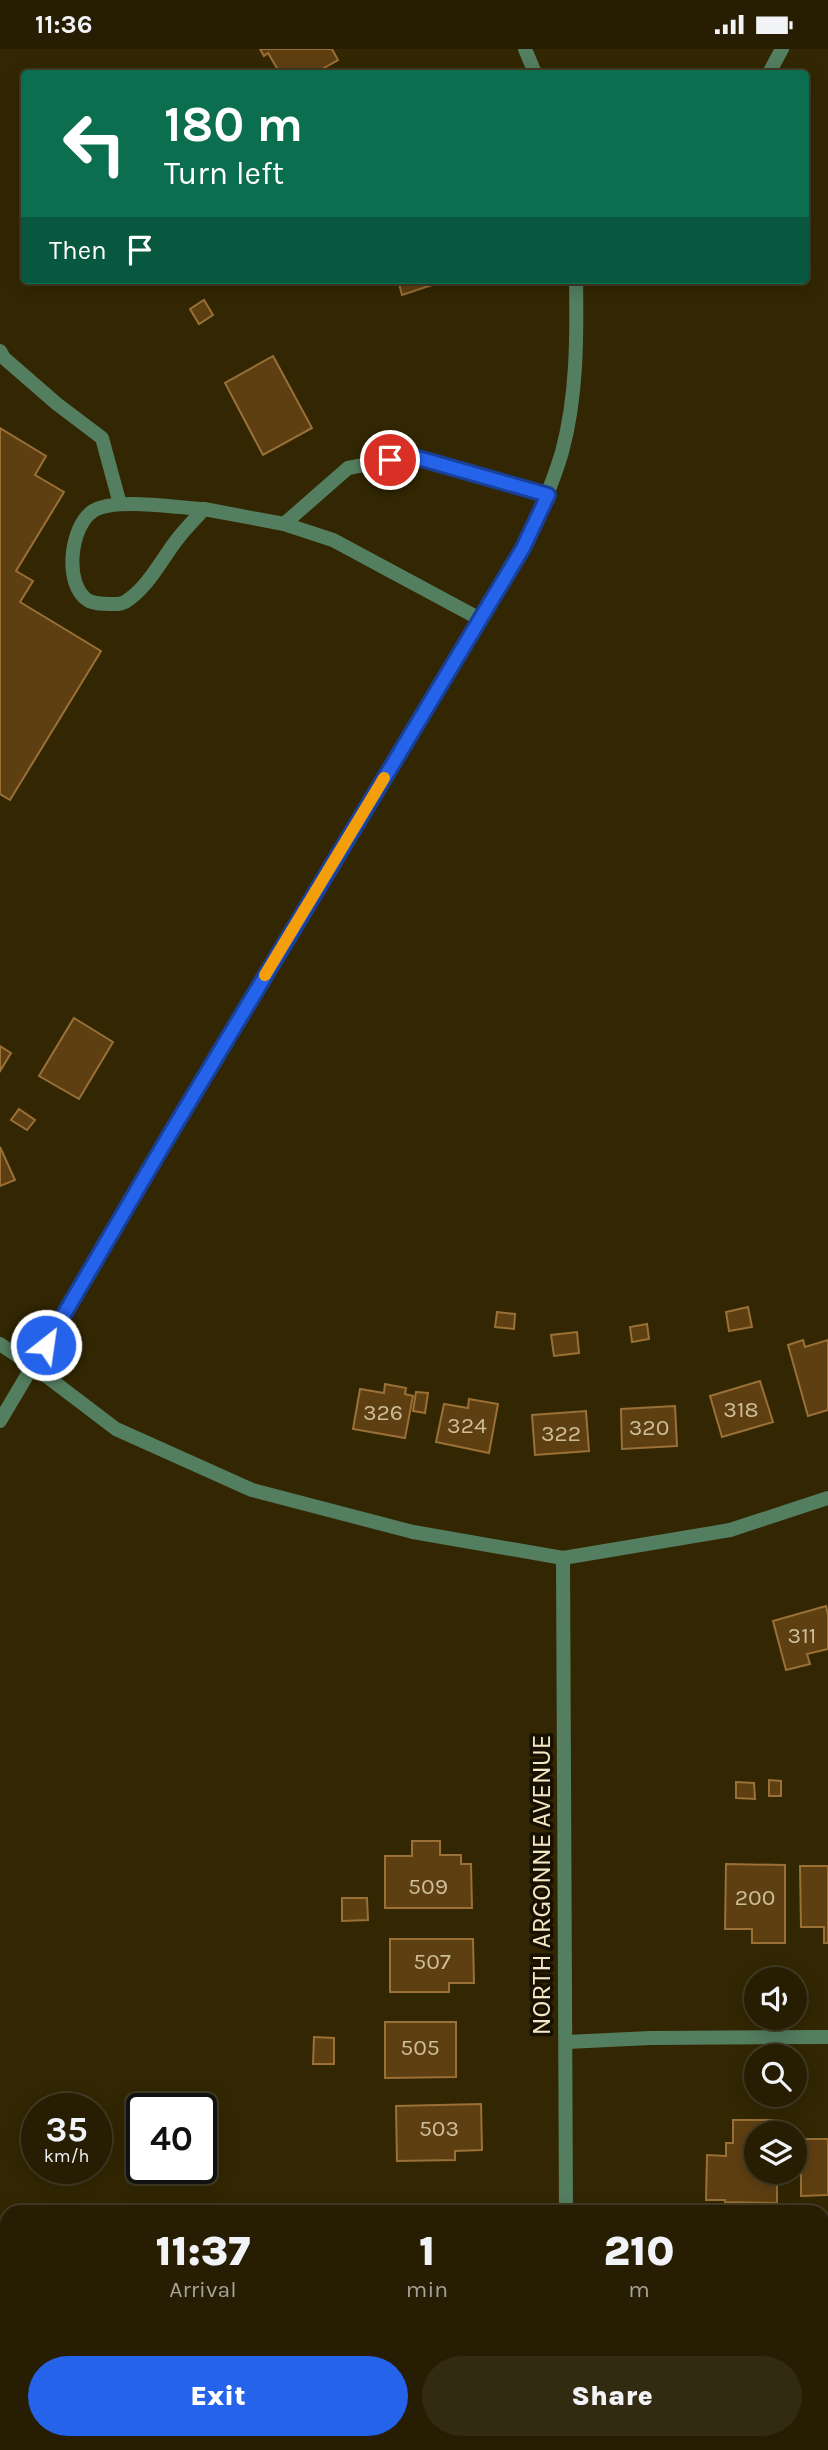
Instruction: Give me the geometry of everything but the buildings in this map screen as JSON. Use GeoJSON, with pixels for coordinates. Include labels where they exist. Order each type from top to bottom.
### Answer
{"type":"FeatureCollection","features":[{"type":"Feature","properties":{"kind":"street"},"geometry":{"type":"LineString","coordinates":[[525,49],[535,70]]}},
{"type":"Feature","properties":{"kind":"street"},"geometry":{"type":"LineString","coordinates":[[771,70],[782,49]]}},
{"type":"Feature","properties":{"kind":"street"},"geometry":{"type":"LineString","coordinates":[[0,1420],[523,548],[548,495],[562,450],[572,392],[577,328],[576,284]]}},
{"type":"Feature","properties":{"kind":"street"},"geometry":{"type":"LineString","coordinates":[[0,351],[4,358],[57,404],[102,438],[120,504]]}},
{"type":"Feature","properties":{"kind":"street"},"geometry":{"type":"LineString","coordinates":[[284,524],[348,468],[411,456],[548,495]]}},
{"type":"Feature","properties":{"kind":"street"},"geometry":{"type":"LineString","coordinates":[[204,509],[180,535],[140,590],[122,604],[98,604],[88,600],[80,591],[74,573],[73,548],[78,528],[93,511],[120,504],[204,509],[284,524],[334,540],[480,619]]}},
{"type":"Feature","properties":{"kind":"street"},"geometry":{"type":"LineString","coordinates":[[0,1344],[116,1429],[251,1490],[413,1532],[563,1558],[730,1530],[828,1498]]}},
{"type":"Feature","properties":{"kind":"street","name":"NORTH ARGONNE AVENUE"},"geometry":{"type":"LineString","coordinates":[[563,1558],[566,2205]]}},
{"type":"Feature","properties":{"kind":"street"},"geometry":{"type":"LineString","coordinates":[[567,2042],[828,2037]]}},
{"type":"Feature","properties":{"kind":"slow traffic"},"geometry":{"type":"LineString","coordinates":[[265,975],[384,778]]}},
{"type":"Feature","properties":{"kind":"route"},"geometry":{"type":"LineString","coordinates":[[46,1345],[523,548],[548,495],[411,456],[390,460]]}}]}
